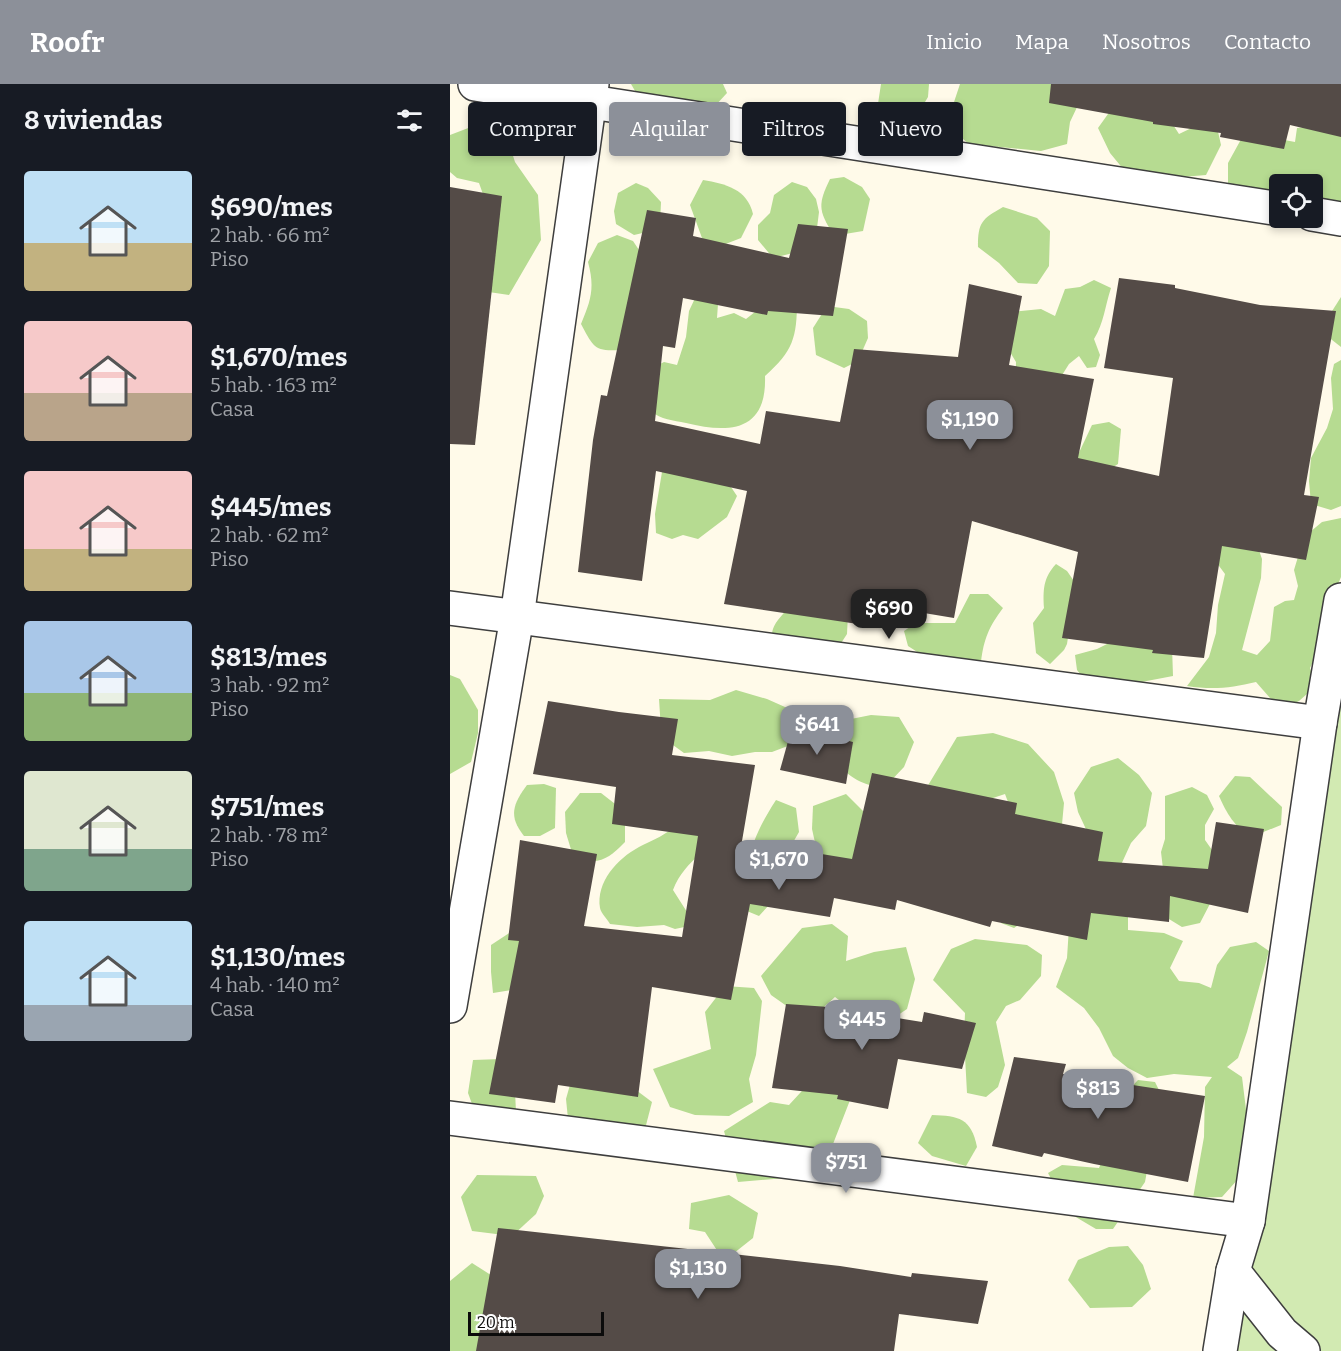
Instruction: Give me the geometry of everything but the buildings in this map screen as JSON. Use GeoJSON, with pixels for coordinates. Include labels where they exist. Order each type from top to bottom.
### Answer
{"type":"FeatureCollection","features":[{"type":"Feature","properties":{"kind":"street"},"geometry":{"type":"LineString","coordinates":[[475,84],[590,92],[1269,207]]}},
{"type":"Feature","properties":{"kind":"street"},"geometry":{"type":"LineString","coordinates":[[450,1006],[517,616],[590,92]]}},
{"type":"Feature","properties":{"kind":"street"},"geometry":{"type":"LineString","coordinates":[[1323,216],[1341,219]]}},
{"type":"Feature","properties":{"kind":"street"},"geometry":{"type":"LineString","coordinates":[[1220,1351],[1233,1271],[1248,1221],[1320,723],[1341,600]]}},
{"type":"Feature","properties":{"kind":"street"},"geometry":{"type":"LineString","coordinates":[[450,608],[1320,723]]}},
{"type":"Feature","properties":{"kind":"street"},"geometry":{"type":"LineString","coordinates":[[450,1118],[1248,1221]]}},
{"type":"Feature","properties":{"kind":"street"},"geometry":{"type":"LineString","coordinates":[[1233,1271],[1282,1333],[1303,1351]]}},
{"type":"Feature","properties":{"kind":"green space"},"geometry":{"type":"Polygon","coordinates":[[[631,84],[723,84],[727,93],[719,102],[679,102],[638,96],[631,84]]]}},
{"type":"Feature","properties":{"kind":"green space"},"geometry":{"type":"Polygon","coordinates":[[[881,84],[929,84],[928,97],[925,102],[878,102],[881,84]]]}},
{"type":"Feature","properties":{"kind":"green space"},"geometry":{"type":"Polygon","coordinates":[[[960,84],[1088,84],[1070,122],[1067,144],[1041,151],[969,144],[963,139],[963,102],[954,102],[960,84]]]}},
{"type":"Feature","properties":{"kind":"green space"},"geometry":{"type":"Polygon","coordinates":[[[1113,107],[1170,120],[1179,134],[1202,123],[1217,127],[1221,145],[1206,175],[1170,178],[1124,170],[1110,153],[1098,128],[1113,107]]]}},
{"type":"Feature","properties":{"kind":"green space"},"geometry":{"type":"Polygon","coordinates":[[[1250,123],[1274,138],[1295,142],[1297,128],[1324,125],[1341,128],[1341,205],[1323,201],[1323,174],[1269,174],[1269,195],[1249,193],[1228,183],[1228,163],[1250,123]]]}},
{"type":"Feature","properties":{"kind":"green space"},"geometry":{"type":"Polygon","coordinates":[[[468,128],[468,156],[513,156],[538,195],[541,240],[509,295],[482,291],[489,211],[479,183],[457,178],[450,172],[450,135],[468,128]]]}},
{"type":"Feature","properties":{"kind":"green space"},"geometry":{"type":"Polygon","coordinates":[[[844,177],[862,187],[870,199],[863,231],[839,235],[833,234],[821,207],[830,179],[844,177]]]}},
{"type":"Feature","properties":{"kind":"green space"},"geometry":{"type":"Polygon","coordinates":[[[703,180],[720,183],[734,189],[746,199],[753,214],[741,238],[723,245],[709,246],[702,238],[690,205],[703,180]]]}},
{"type":"Feature","properties":{"kind":"green space"},"geometry":{"type":"Polygon","coordinates":[[[792,182],[807,187],[816,199],[819,212],[817,228],[797,252],[773,258],[758,240],[758,225],[770,213],[774,195],[792,182]]]}},
{"type":"Feature","properties":{"kind":"green space"},"geometry":{"type":"Polygon","coordinates":[[[636,183],[648,188],[661,202],[660,224],[647,232],[634,235],[616,224],[614,211],[618,193],[636,183]]]}},
{"type":"Feature","properties":{"kind":"green space"},"geometry":{"type":"Polygon","coordinates":[[[1003,207],[1037,218],[1050,231],[1049,266],[1037,284],[1018,283],[999,263],[978,247],[980,227],[983,222],[1003,207]]]}},
{"type":"Feature","properties":{"kind":"green space"},"geometry":{"type":"Polygon","coordinates":[[[617,235],[633,241],[641,253],[620,350],[605,350],[595,346],[581,324],[591,294],[588,262],[598,243],[617,235]]]}},
{"type":"Feature","properties":{"kind":"green space"},"geometry":{"type":"Polygon","coordinates":[[[1094,280],[1111,288],[1102,321],[1094,339],[1100,355],[1096,367],[1087,368],[1079,356],[1069,364],[1059,380],[1015,398],[1016,362],[1004,342],[1010,312],[1041,309],[1055,316],[1065,289],[1080,287],[1094,280]]]}},
{"type":"Feature","properties":{"kind":"green space"},"geometry":{"type":"Polygon","coordinates":[[[697,294],[718,304],[717,318],[734,313],[746,319],[760,308],[797,300],[792,343],[782,359],[765,376],[760,408],[743,424],[717,428],[659,416],[648,408],[633,378],[664,362],[677,365],[686,337],[689,311],[697,294]]]}},
{"type":"Feature","properties":{"kind":"green space"},"geometry":{"type":"Polygon","coordinates":[[[1341,297],[1341,347],[1327,336],[1327,319],[1341,297]]]}},
{"type":"Feature","properties":{"kind":"green space"},"geometry":{"type":"Polygon","coordinates":[[[827,306],[849,309],[867,321],[868,338],[858,361],[844,368],[816,355],[813,328],[827,306]]]}},
{"type":"Feature","properties":{"kind":"green space"},"geometry":{"type":"Polygon","coordinates":[[[1341,360],[1341,506],[1331,510],[1311,504],[1309,481],[1311,458],[1327,428],[1333,409],[1331,378],[1334,364],[1341,360]]]}},
{"type":"Feature","properties":{"kind":"green space"},"geometry":{"type":"Polygon","coordinates":[[[1109,422],[1121,429],[1118,464],[1104,473],[1076,459],[1092,425],[1109,422]]]}},
{"type":"Feature","properties":{"kind":"green space"},"geometry":{"type":"Polygon","coordinates":[[[663,466],[725,478],[737,496],[727,517],[698,539],[683,535],[672,539],[656,533],[655,514],[663,466]]]}},
{"type":"Feature","properties":{"kind":"green space"},"geometry":{"type":"Polygon","coordinates":[[[1341,518],[1341,577],[1330,604],[1322,643],[1310,668],[1316,686],[1299,701],[1286,707],[1270,698],[1256,682],[1222,688],[1187,686],[1209,657],[1216,633],[1218,605],[1225,574],[1199,539],[1253,533],[1262,559],[1261,578],[1242,650],[1257,655],[1270,641],[1274,607],[1285,601],[1294,600],[1298,586],[1294,570],[1304,537],[1322,522],[1341,518]]]}},
{"type":"Feature","properties":{"kind":"green space"},"geometry":{"type":"Polygon","coordinates":[[[1056,564],[1067,571],[1076,584],[1067,644],[1050,664],[1036,653],[1033,623],[1044,608],[1045,584],[1048,574],[1056,564]]]}},
{"type":"Feature","properties":{"kind":"green space"},"geometry":{"type":"Polygon","coordinates":[[[970,594],[988,594],[1003,608],[988,633],[981,662],[922,655],[908,646],[904,631],[916,623],[955,623],[970,594]]]}},
{"type":"Feature","properties":{"kind":"green space"},"geometry":{"type":"Polygon","coordinates":[[[792,604],[848,614],[847,634],[823,671],[803,673],[779,664],[772,631],[792,604]]]}},
{"type":"Feature","properties":{"kind":"green space"},"geometry":{"type":"Polygon","coordinates":[[[1341,626],[1341,1351],[1226,1351],[1341,626]]]}},
{"type":"Feature","properties":{"kind":"green space"},"geometry":{"type":"Polygon","coordinates":[[[1111,642],[1172,646],[1173,676],[1131,684],[1087,683],[1077,670],[1075,655],[1097,649],[1111,642]]]}},
{"type":"Feature","properties":{"kind":"green space"},"geometry":{"type":"Polygon","coordinates":[[[450,675],[460,679],[478,710],[478,733],[471,762],[450,774],[450,675]]]}},
{"type":"Feature","properties":{"kind":"green space"},"geometry":{"type":"Polygon","coordinates":[[[736,690],[767,699],[794,711],[793,744],[772,752],[732,756],[709,751],[684,753],[666,740],[661,730],[659,699],[710,700],[736,690]]]}},
{"type":"Feature","properties":{"kind":"green space"},"geometry":{"type":"Polygon","coordinates":[[[871,715],[899,717],[914,742],[904,767],[883,789],[852,777],[846,772],[839,758],[839,741],[846,720],[871,715]]]}},
{"type":"Feature","properties":{"kind":"green space"},"geometry":{"type":"Polygon","coordinates":[[[993,733],[1028,744],[1054,772],[1064,803],[1061,835],[1039,911],[1014,928],[1001,923],[1011,810],[1005,794],[981,802],[927,787],[957,737],[993,733]]]}},
{"type":"Feature","properties":{"kind":"green space"},"geometry":{"type":"Polygon","coordinates":[[[1118,758],[1139,775],[1152,793],[1146,826],[1131,843],[1120,867],[1092,864],[1091,840],[1078,812],[1074,793],[1091,767],[1118,758]]]}},
{"type":"Feature","properties":{"kind":"green space"},"geometry":{"type":"Polygon","coordinates":[[[1235,776],[1250,777],[1282,807],[1281,825],[1251,837],[1236,824],[1219,796],[1235,776]]]}},
{"type":"Feature","properties":{"kind":"green space"},"geometry":{"type":"Polygon","coordinates":[[[544,784],[556,788],[555,828],[540,836],[524,836],[514,816],[518,798],[527,785],[544,784]]]}},
{"type":"Feature","properties":{"kind":"green space"},"geometry":{"type":"Polygon","coordinates":[[[1192,787],[1207,795],[1214,809],[1205,825],[1205,840],[1217,857],[1213,898],[1200,923],[1182,927],[1164,916],[1164,877],[1161,852],[1165,839],[1165,796],[1192,787]]]}},
{"type":"Feature","properties":{"kind":"green space"},"geometry":{"type":"Polygon","coordinates":[[[580,793],[601,793],[619,807],[625,819],[625,842],[602,860],[589,861],[573,856],[566,833],[565,812],[580,793]]]}},
{"type":"Feature","properties":{"kind":"green space"},"geometry":{"type":"Polygon","coordinates":[[[846,794],[869,817],[858,869],[820,865],[812,829],[813,806],[846,794]]]}},
{"type":"Feature","properties":{"kind":"green space"},"geometry":{"type":"Polygon","coordinates":[[[776,800],[796,808],[799,832],[784,858],[777,896],[759,916],[742,909],[745,878],[760,827],[776,800]]]}},
{"type":"Feature","properties":{"kind":"green space"},"geometry":{"type":"Polygon","coordinates":[[[672,829],[701,834],[701,853],[678,879],[673,890],[687,912],[689,926],[675,929],[664,925],[637,927],[610,924],[601,910],[600,898],[601,889],[610,872],[631,852],[672,829]]]}},
{"type":"Feature","properties":{"kind":"green space"},"geometry":{"type":"Polygon","coordinates":[[[1083,899],[1128,912],[1128,930],[1164,933],[1183,941],[1170,968],[1179,981],[1199,983],[1211,988],[1217,965],[1230,947],[1256,942],[1269,951],[1238,1058],[1227,1067],[1242,1077],[1248,1126],[1240,1153],[1239,1178],[1222,1197],[1193,1198],[1204,1137],[1205,1087],[1212,1077],[1174,1074],[1147,1078],[1128,1068],[1113,1056],[1099,1028],[1084,1008],[1056,987],[1067,958],[1069,927],[1083,899]]]}},
{"type":"Feature","properties":{"kind":"green space"},"geometry":{"type":"Polygon","coordinates":[[[832,924],[848,936],[846,961],[874,952],[906,947],[915,979],[907,1009],[883,1025],[852,1010],[835,997],[816,1014],[798,1014],[771,995],[761,976],[802,928],[832,924]]]}},
{"type":"Feature","properties":{"kind":"green space"},"geometry":{"type":"Polygon","coordinates":[[[514,930],[529,933],[517,989],[493,993],[491,945],[514,930]]]}},
{"type":"Feature","properties":{"kind":"green space"},"geometry":{"type":"Polygon","coordinates":[[[975,939],[1027,945],[1042,955],[1041,976],[1020,1000],[1006,1006],[996,1022],[1005,1065],[998,1087],[986,1097],[967,1093],[965,1013],[933,980],[951,949],[975,939]]]}},
{"type":"Feature","properties":{"kind":"green space"},"geometry":{"type":"Polygon","coordinates":[[[725,986],[754,988],[762,1001],[756,1055],[749,1079],[753,1102],[729,1116],[695,1115],[670,1107],[653,1069],[711,1049],[705,1012],[725,986]]]}},
{"type":"Feature","properties":{"kind":"green space"},"geometry":{"type":"Polygon","coordinates":[[[501,1059],[515,1091],[516,1112],[475,1112],[468,1093],[473,1060],[501,1059]]]}},
{"type":"Feature","properties":{"kind":"green space"},"geometry":{"type":"Polygon","coordinates":[[[573,1074],[632,1087],[652,1102],[645,1129],[568,1119],[566,1099],[573,1074]]]}},
{"type":"Feature","properties":{"kind":"green space"},"geometry":{"type":"Polygon","coordinates":[[[812,1080],[852,1095],[833,1144],[810,1176],[738,1182],[724,1131],[770,1102],[789,1105],[812,1080]]]}},
{"type":"Feature","properties":{"kind":"green space"},"geometry":{"type":"Polygon","coordinates":[[[1138,1080],[1155,1082],[1161,1094],[1145,1182],[1113,1229],[1096,1229],[1069,1213],[1048,1173],[1062,1165],[1099,1168],[1126,1097],[1138,1080]]]}},
{"type":"Feature","properties":{"kind":"green space"},"geometry":{"type":"Polygon","coordinates":[[[932,1115],[957,1118],[967,1124],[971,1130],[977,1147],[966,1166],[932,1156],[918,1143],[932,1115]]]}},
{"type":"Feature","properties":{"kind":"green space"},"geometry":{"type":"Polygon","coordinates":[[[477,1175],[536,1176],[544,1196],[536,1214],[512,1236],[472,1231],[461,1197],[477,1175]]]}},
{"type":"Feature","properties":{"kind":"green space"},"geometry":{"type":"Polygon","coordinates":[[[729,1195],[758,1213],[753,1238],[724,1261],[705,1232],[689,1229],[691,1203],[729,1195]]]}},
{"type":"Feature","properties":{"kind":"green space"},"geometry":{"type":"Polygon","coordinates":[[[1128,1246],[1143,1265],[1151,1289],[1132,1307],[1090,1308],[1068,1280],[1078,1260],[1109,1247],[1128,1246]]]}},
{"type":"Feature","properties":{"kind":"green space"},"geometry":{"type":"Polygon","coordinates":[[[472,1263],[505,1284],[483,1351],[450,1351],[450,1281],[472,1263]]]}}]}
